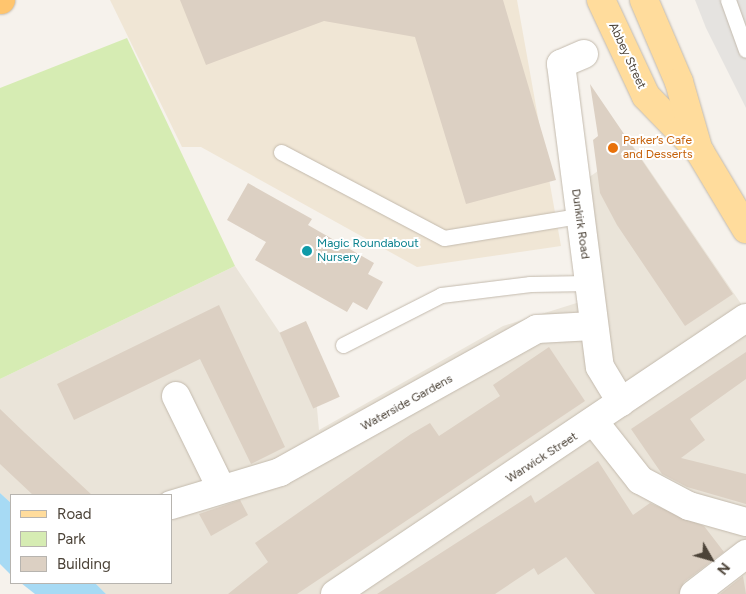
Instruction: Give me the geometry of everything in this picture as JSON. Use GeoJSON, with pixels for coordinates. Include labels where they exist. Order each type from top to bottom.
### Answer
{"type":"FeatureCollection","features":[{"type":"Feature","properties":{"kind":"main road","name":"Abbey Street"},"geometry":{"type":"LineString","coordinates":[[601,0],[646,96],[700,152],[746,229]]}},
{"type":"Feature","properties":{"kind":"main road","name":"Abbey Street"},"geometry":{"type":"LineString","coordinates":[[644,0],[679,82],[700,152]]}},
{"type":"Feature","properties":{"kind":"street","name":"Dunkirk Road"},"geometry":{"type":"LineString","coordinates":[[584,54],[561,64],[578,216],[594,326],[604,380],[621,402]]}},
{"type":"Feature","properties":{"kind":"street","name":"Warwick Street"},"geometry":{"type":"LineString","coordinates":[[335,594],[595,423],[621,402],[746,318]]}},
{"type":"Feature","properties":{"kind":"street","name":"Waterside Gardens"},"geometry":{"type":"LineString","coordinates":[[172,505],[221,488],[280,472],[537,329],[594,326]]}},
{"type":"Feature","properties":{"kind":"street"},"geometry":{"type":"LineString","coordinates":[[176,396],[221,488]]}},
{"type":"Feature","properties":{"kind":"street"},"geometry":{"type":"LineString","coordinates":[[595,423],[640,480],[689,506],[746,522]]}},
{"type":"Feature","properties":{"kind":"street"},"geometry":{"type":"LineString","coordinates":[[694,594],[746,554]]}},
{"type":"Feature","properties":{"kind":"lane"},"geometry":{"type":"LineString","coordinates":[[728,0],[746,50]]}},
{"type":"Feature","properties":{"kind":"lane"},"geometry":{"type":"LineString","coordinates":[[282,152],[444,238],[578,216]]}},
{"type":"Feature","properties":{"kind":"lane"},"geometry":{"type":"LineString","coordinates":[[342,345],[441,295],[530,284],[589,283]]}},
{"type":"Feature","properties":{"kind":"shaded area"},"geometry":{"type":"Polygon","coordinates":[[[110,0],[517,0],[561,246],[417,267],[201,147],[182,147],[110,0]]]}},
{"type":"Feature","properties":{"kind":"shaded area"},"geometry":{"type":"Polygon","coordinates":[[[695,0],[746,0],[746,108],[706,28],[695,0]]]}},
{"type":"Feature","properties":{"kind":"shaded area"},"geometry":{"type":"Polygon","coordinates":[[[633,146],[746,311],[746,594],[106,594],[96,584],[172,584],[172,494],[10,494],[10,502],[0,493],[0,379],[235,266],[280,333],[317,408],[319,430],[503,326],[599,296],[581,183],[633,146]]]}},
{"type":"Feature","properties":{"kind":"green space"},"geometry":{"type":"Polygon","coordinates":[[[127,38],[235,266],[0,379],[0,88],[127,38]]]}},
{"type":"Feature","properties":{"kind":"water"},"geometry":{"type":"Polygon","coordinates":[[[0,493],[10,502],[10,574],[0,564],[0,493]]]}},
{"type":"Feature","properties":{"kind":"water"},"geometry":{"type":"Polygon","coordinates":[[[22,584],[96,584],[106,594],[35,594],[22,584]]]}},
{"type":"Feature","properties":{"kind":"building"},"geometry":{"type":"Polygon","coordinates":[[[180,0],[503,0],[556,180],[466,204],[415,37],[324,21],[206,65],[180,0]]]}},
{"type":"Feature","properties":{"kind":"building"},"geometry":{"type":"Polygon","coordinates":[[[590,84],[733,294],[685,326],[617,225],[600,193],[593,140],[598,136],[590,84]]]}},
{"type":"Feature","properties":{"kind":"building","name":"Magic Roundabout Nursery"},"geometry":{"type":"Polygon","coordinates":[[[248,183],[312,219],[308,225],[374,263],[368,274],[383,282],[367,310],[353,302],[347,312],[255,260],[266,242],[227,220],[248,183]]]}},
{"type":"Feature","properties":{"kind":"building"},"geometry":{"type":"Polygon","coordinates":[[[219,305],[285,447],[251,464],[200,359],[74,420],[57,384],[219,305]]]}},
{"type":"Feature","properties":{"kind":"building"},"geometry":{"type":"Polygon","coordinates":[[[306,321],[340,397],[313,409],[280,333],[306,321]]]}},
{"type":"Feature","properties":{"kind":"building"},"geometry":{"type":"Polygon","coordinates":[[[549,347],[585,401],[297,594],[228,594],[268,562],[255,543],[411,434],[430,423],[439,436],[500,396],[493,385],[549,347]]]}},
{"type":"Feature","properties":{"kind":"building"},"geometry":{"type":"Polygon","coordinates":[[[746,352],[746,379],[690,419],[705,440],[681,458],[746,474],[746,504],[687,487],[662,474],[631,429],[746,352]]]}},
{"type":"Feature","properties":{"kind":"building"},"geometry":{"type":"Polygon","coordinates":[[[0,409],[91,494],[32,494],[0,464],[0,409]]]}},
{"type":"Feature","properties":{"kind":"building"},"geometry":{"type":"Polygon","coordinates":[[[598,461],[633,515],[650,503],[704,526],[724,552],[684,582],[679,594],[595,594],[566,557],[538,575],[534,568],[495,594],[377,594],[531,495],[535,503],[598,461]]]}},
{"type":"Feature","properties":{"kind":"building"},"geometry":{"type":"Polygon","coordinates":[[[240,500],[248,515],[211,536],[199,514],[240,500]]]}},
{"type":"Feature","properties":{"kind":"building"},"geometry":{"type":"Polygon","coordinates":[[[743,576],[746,594],[720,594],[743,576]]]}},
{"type":"Feature","properties":{"kind":"place","name":"Parker’s Cafe and Desserts"},"geometry":{"type":"Point","coordinates":[613,148]}},
{"type":"Feature","properties":{"kind":"place","name":"Magic Roundabout Nursery"},"geometry":{"type":"Point","coordinates":[307,251]}}]}
